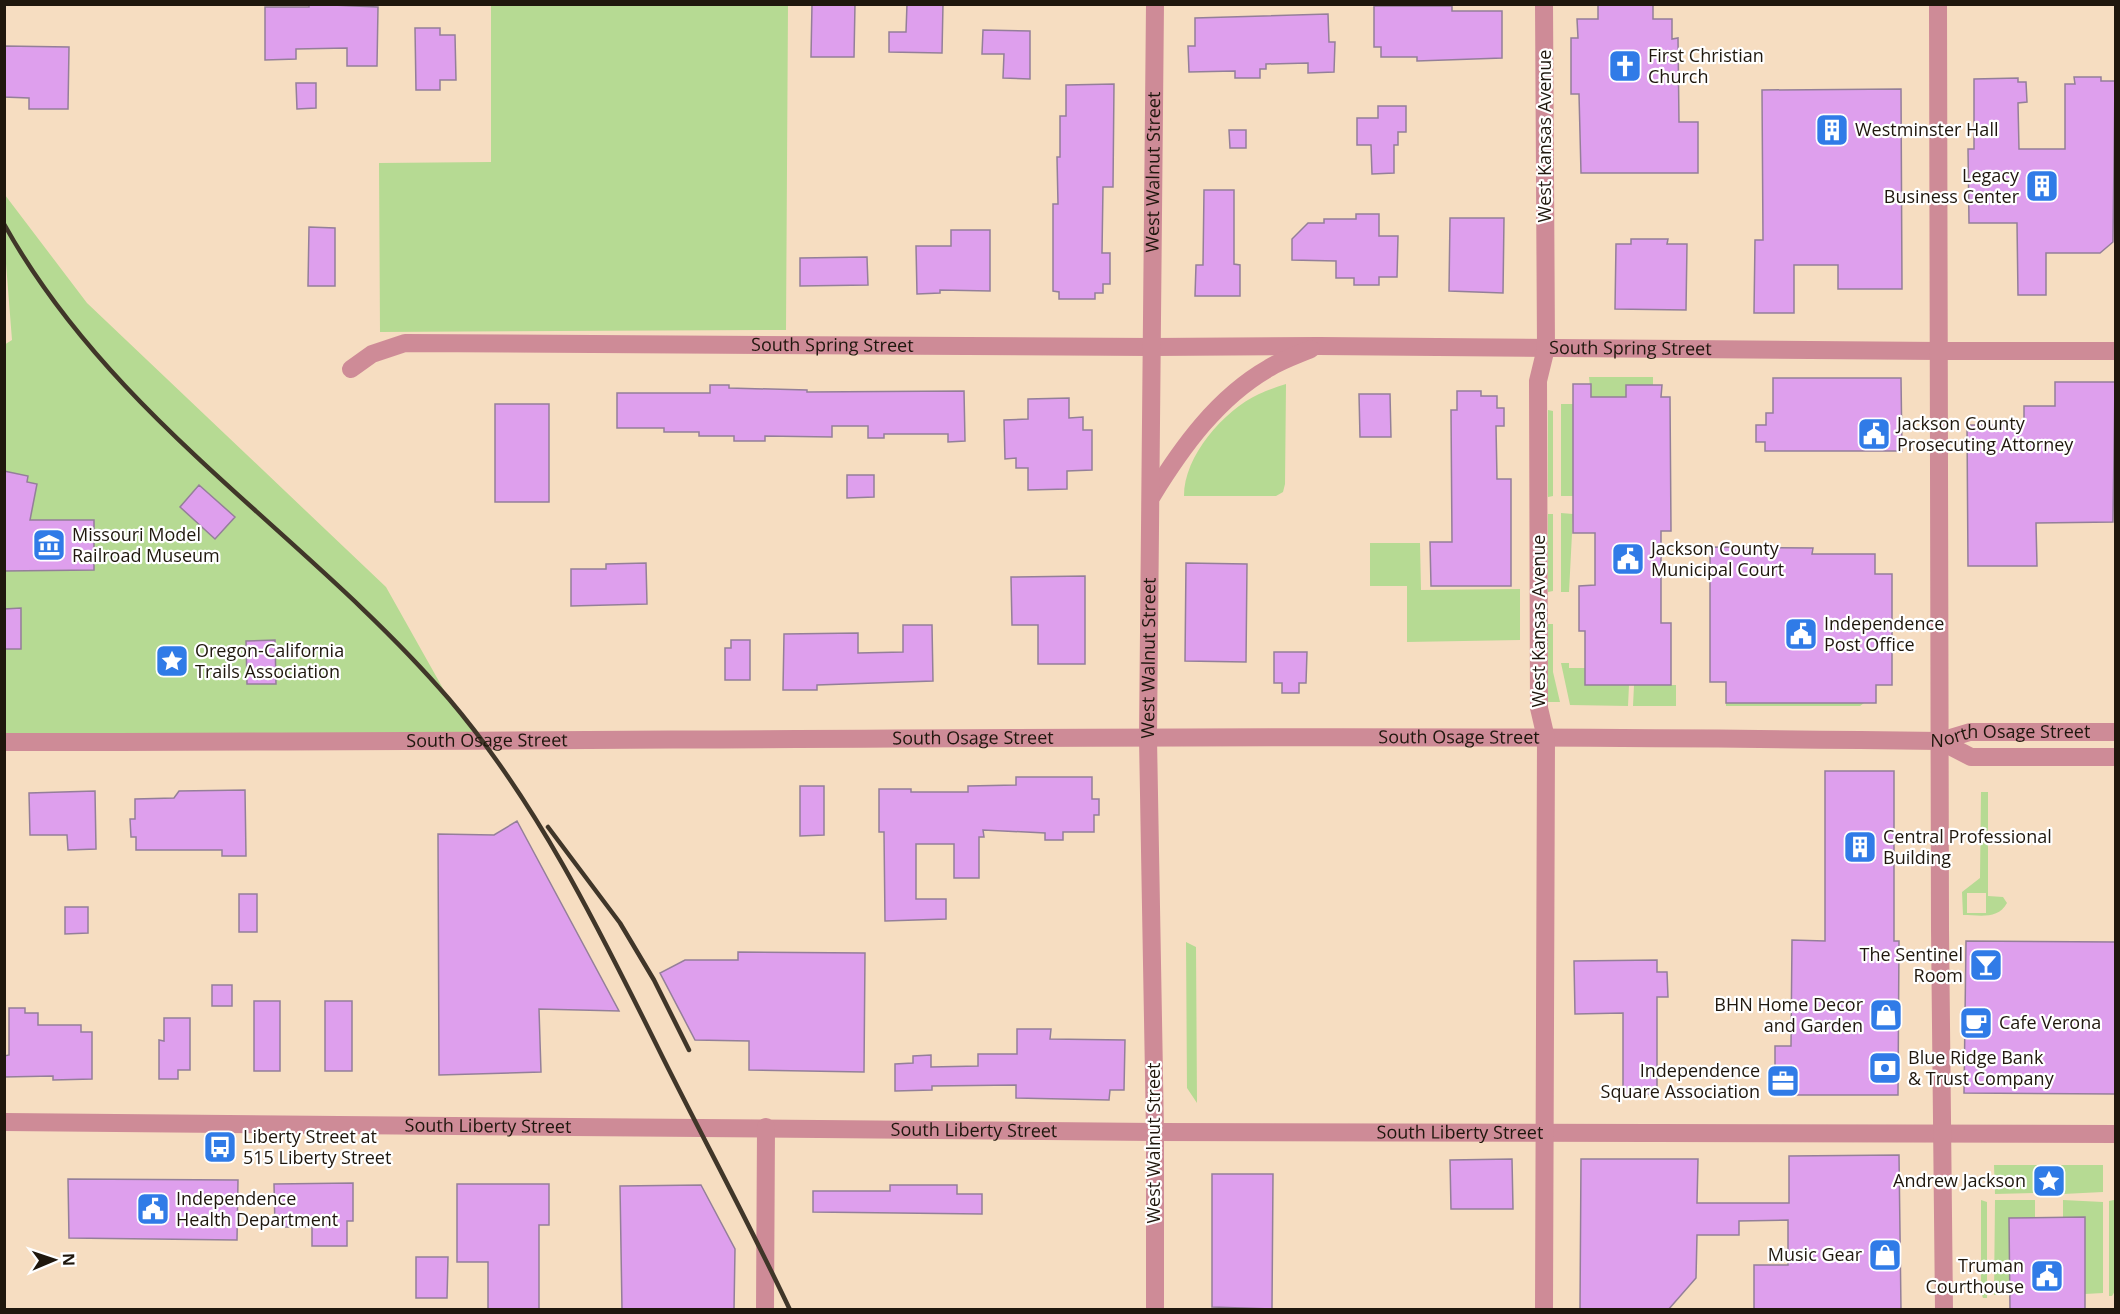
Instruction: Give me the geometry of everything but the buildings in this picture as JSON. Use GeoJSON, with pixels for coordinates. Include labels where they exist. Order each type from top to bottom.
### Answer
{"type":"FeatureCollection","features":[{"type":"Feature","properties":{"kind":"street","name":"West Walnut Street"},"geometry":{"type":"LineString","coordinates":[[1155,4],[1148,738],[1155,1132],[1155,1310]]}},
{"type":"Feature","properties":{"kind":"street","name":"West Kansas Avenue"},"geometry":{"type":"LineString","coordinates":[[1544,4],[1546,348],[1538,381],[1539,708],[1546,738],[1544,1310]]}},
{"type":"Feature","properties":{"kind":"street"},"geometry":{"type":"LineString","coordinates":[[1938,4],[1944,1310]]}},
{"type":"Feature","properties":{"kind":"street","name":"South Spring Street"},"geometry":{"type":"LineString","coordinates":[[351,369],[372,354],[405,343],[2115,351]]}},
{"type":"Feature","properties":{"kind":"street","name":"South Spring Street"},"geometry":{"type":"LineString","coordinates":[[1152,498],[1180,451],[1220,405],[1268,368],[1319,346]]}},
{"type":"Feature","properties":{"kind":"street","name":"North Osage Street"},"geometry":{"type":"LineString","coordinates":[[1940,741],[1970,732],[2115,732]]}},
{"type":"Feature","properties":{"kind":"street","name":"South Osage Street"},"geometry":{"type":"LineString","coordinates":[[4,742],[1148,738],[1940,741]]}},
{"type":"Feature","properties":{"kind":"street","name":"North Osage Street"},"geometry":{"type":"LineString","coordinates":[[1940,741],[1971,757],[2115,757]]}},
{"type":"Feature","properties":{"kind":"street","name":"South Liberty Street"},"geometry":{"type":"LineString","coordinates":[[4,1122],[1155,1132],[2115,1134]]}},
{"type":"Feature","properties":{"kind":"street"},"geometry":{"type":"LineString","coordinates":[[765,1310],[766,1127]]}},
{"type":"Feature","properties":{"kind":"green space"},"geometry":{"type":"Polygon","coordinates":[[[491,5],[788,5],[786,330],[380,332],[379,163],[491,162],[491,5]]]}},
{"type":"Feature","properties":{"kind":"green space"},"geometry":{"type":"Polygon","coordinates":[[[5,195],[87,303],[386,587],[450,701],[481,742],[5,742],[4,345],[12,340],[5,251],[5,195]]]}},
{"type":"Feature","properties":{"kind":"green space"},"geometry":{"type":"Polygon","coordinates":[[[1589,377],[1653,377],[1653,385],[1626,385],[1626,397],[1591,397],[1589,377]]]}},
{"type":"Feature","properties":{"kind":"green space"},"geometry":{"type":"Polygon","coordinates":[[[1286,384],[1283,492],[1276,496],[1184,496],[1186,481],[1198,451],[1219,423],[1245,402],[1286,384]]]}},
{"type":"Feature","properties":{"kind":"green space"},"geometry":{"type":"Polygon","coordinates":[[[1561,404],[1573,404],[1573,496],[1561,496],[1561,404]]]}},
{"type":"Feature","properties":{"kind":"green space"},"geometry":{"type":"Polygon","coordinates":[[[1548,410],[1553,411],[1553,496],[1548,497],[1548,410]]]}},
{"type":"Feature","properties":{"kind":"green space"},"geometry":{"type":"Polygon","coordinates":[[[1561,513],[1573,514],[1569,592],[1561,592],[1561,513]]]}},
{"type":"Feature","properties":{"kind":"green space"},"geometry":{"type":"Polygon","coordinates":[[[1548,514],[1553,514],[1553,591],[1548,592],[1548,514]]]}},
{"type":"Feature","properties":{"kind":"green space"},"geometry":{"type":"Polygon","coordinates":[[[1370,543],[1420,543],[1421,590],[1520,589],[1520,640],[1407,642],[1407,586],[1370,586],[1370,543]]]}},
{"type":"Feature","properties":{"kind":"green space"},"geometry":{"type":"Polygon","coordinates":[[[1548,624],[1553,624],[1553,672],[1560,702],[1548,702],[1548,624]]]}},
{"type":"Feature","properties":{"kind":"green space"},"geometry":{"type":"Polygon","coordinates":[[[1561,663],[1569,663],[1569,668],[1585,668],[1585,685],[1629,685],[1628,706],[1570,705],[1561,663]]]}},
{"type":"Feature","properties":{"kind":"green space"},"geometry":{"type":"Polygon","coordinates":[[[1634,685],[1676,685],[1676,706],[1633,706],[1634,685]]]}},
{"type":"Feature","properties":{"kind":"green space"},"geometry":{"type":"Polygon","coordinates":[[[1726,703],[1864,703],[1860,706],[1726,706],[1726,703]]]}},
{"type":"Feature","properties":{"kind":"green space"},"geometry":{"type":"Polygon","coordinates":[[[1981,792],[1988,792],[1988,896],[2003,897],[2007,903],[1999,912],[1993,914],[1963,915],[1962,892],[1980,878],[1981,792]],[[1967,893],[1967,913],[1986,913],[1986,893],[1967,893]]]}},
{"type":"Feature","properties":{"kind":"green space"},"geometry":{"type":"Polygon","coordinates":[[[1186,942],[1196,947],[1197,1103],[1187,1088],[1186,942]]]}},
{"type":"Feature","properties":{"kind":"green space"},"geometry":{"type":"Polygon","coordinates":[[[1994,1165],[2045,1165],[2046,1171],[2041,1171],[2041,1191],[1995,1194],[1994,1165]]]}},
{"type":"Feature","properties":{"kind":"green space"},"geometry":{"type":"Polygon","coordinates":[[[2053,1165],[2103,1165],[2103,1192],[2063,1194],[2063,1191],[2057,1191],[2057,1171],[2052,1170],[2053,1165]]]}},
{"type":"Feature","properties":{"kind":"green space"},"geometry":{"type":"Polygon","coordinates":[[[1981,1200],[1987,1202],[1987,1298],[1983,1298],[1981,1292],[1981,1200]]]}},
{"type":"Feature","properties":{"kind":"green space"},"geometry":{"type":"Polygon","coordinates":[[[1995,1200],[2035,1200],[2035,1217],[2009,1218],[2010,1294],[1994,1295],[1995,1200]]]}},
{"type":"Feature","properties":{"kind":"green space"},"geometry":{"type":"Polygon","coordinates":[[[2063,1200],[2103,1202],[2103,1293],[2085,1294],[2085,1217],[2063,1217],[2063,1200]]]}},
{"type":"Feature","properties":{"kind":"green space"},"geometry":{"type":"Polygon","coordinates":[[[2114,1200],[2115,1291],[2112,1296],[2109,1296],[2109,1201],[2114,1200]]]}},
{"type":"Feature","properties":{"kind":"railway"},"geometry":{"type":"LineString","coordinates":[[4,224],[49,294],[99,358],[155,417],[393,639],[449,699],[482,740],[541,827],[593,919],[790,1310]]}},
{"type":"Feature","properties":{"kind":"railway"},"geometry":{"type":"LineString","coordinates":[[548,827],[620,923],[654,980],[689,1050]]}},
{"type":"Feature","properties":{"kind":"place","name":"First Christian Church"},"geometry":{"type":"Point","coordinates":[1625,66]}},
{"type":"Feature","properties":{"kind":"place","name":"Westminster Hall"},"geometry":{"type":"Point","coordinates":[1832,130]}},
{"type":"Feature","properties":{"kind":"place","name":"Legacy Business Center"},"geometry":{"type":"Point","coordinates":[2042,186]}},
{"type":"Feature","properties":{"kind":"place","name":"Jackson County Prosecuting Attorney"},"geometry":{"type":"Point","coordinates":[1874,434]}},
{"type":"Feature","properties":{"kind":"place","name":"Missouri Model Railroad Museum"},"geometry":{"type":"Point","coordinates":[49,545]}},
{"type":"Feature","properties":{"kind":"place","name":"Jackson County Municipal Court"},"geometry":{"type":"Point","coordinates":[1628,559]}},
{"type":"Feature","properties":{"kind":"place","name":"Independence Post Office"},"geometry":{"type":"Point","coordinates":[1801,634]}},
{"type":"Feature","properties":{"kind":"place","name":"Oregon-California Trails Association"},"geometry":{"type":"Point","coordinates":[172,661]}},
{"type":"Feature","properties":{"kind":"place","name":"Central Professional Building"},"geometry":{"type":"Point","coordinates":[1860,847]}},
{"type":"Feature","properties":{"kind":"place","name":"The Sentinel Room"},"geometry":{"type":"Point","coordinates":[1986,965]}},
{"type":"Feature","properties":{"kind":"place","name":"BHN Home Decor and Garden"},"geometry":{"type":"Point","coordinates":[1886,1015]}},
{"type":"Feature","properties":{"kind":"place","name":"Cafe Verona"},"geometry":{"type":"Point","coordinates":[1976,1023]}},
{"type":"Feature","properties":{"kind":"place","name":"Blue Ridge Bank & Trust Company"},"geometry":{"type":"Point","coordinates":[1885,1068]}},
{"type":"Feature","properties":{"kind":"place","name":"Independence Square Association"},"geometry":{"type":"Point","coordinates":[1783,1081]}},
{"type":"Feature","properties":{"kind":"place","name":"Liberty Street at 515 Liberty Street"},"geometry":{"type":"Point","coordinates":[220,1147]}},
{"type":"Feature","properties":{"kind":"place","name":"Andrew Jackson"},"geometry":{"type":"Point","coordinates":[2049,1181]}},
{"type":"Feature","properties":{"kind":"place","name":"Independence Health Department"},"geometry":{"type":"Point","coordinates":[153,1209]}},
{"type":"Feature","properties":{"kind":"place","name":"Music Gear"},"geometry":{"type":"Point","coordinates":[1885,1255]}},
{"type":"Feature","properties":{"kind":"place","name":"Truman Courthouse"},"geometry":{"type":"Point","coordinates":[2047,1276]}}]}
